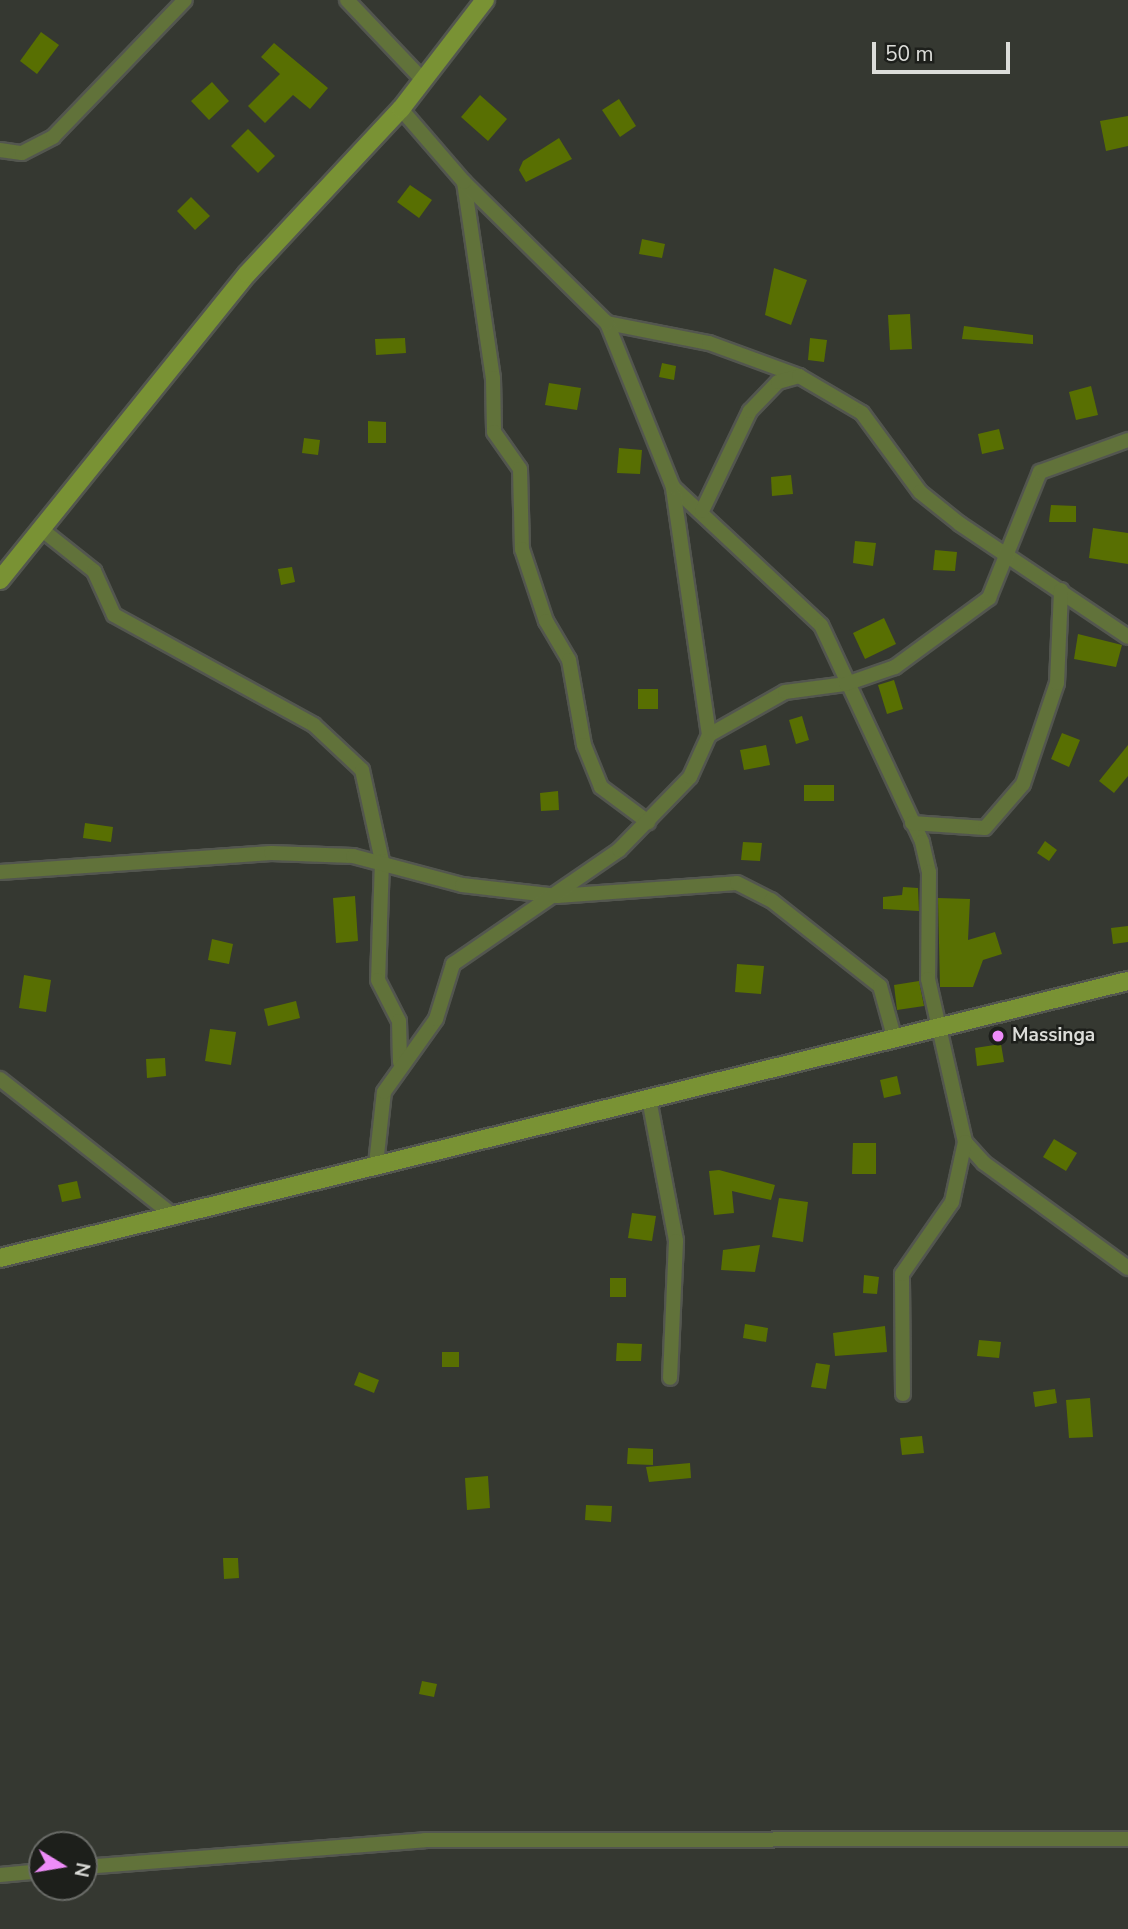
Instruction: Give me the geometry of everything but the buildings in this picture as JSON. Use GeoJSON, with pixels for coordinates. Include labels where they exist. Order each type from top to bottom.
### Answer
{"type":"FeatureCollection","features":[{"type":"Feature","properties":{"kind":"street"},"geometry":{"type":"LineString","coordinates":[[0,150],[22,153],[53,137],[185,0]]}},
{"type":"Feature","properties":{"kind":"street"},"geometry":{"type":"LineString","coordinates":[[347,0],[423,80]]}},
{"type":"Feature","properties":{"kind":"street"},"geometry":{"type":"LineString","coordinates":[[0,580],[298,213],[401,108],[485,0]]}},
{"type":"Feature","properties":{"kind":"street"},"geometry":{"type":"LineString","coordinates":[[376,1164],[377,1114],[400,1062],[436,1018],[453,964],[557,897],[649,822],[690,777],[709,735],[673,487],[607,323],[464,182],[401,108]]}},
{"type":"Feature","properties":{"kind":"street"},"geometry":{"type":"LineString","coordinates":[[464,182],[490,353],[494,432],[520,469],[522,550],[546,621],[569,660],[584,745],[601,787],[649,822]]}},
{"type":"Feature","properties":{"kind":"street"},"geometry":{"type":"LineString","coordinates":[[607,323],[709,343],[799,376],[862,413],[920,492],[1008,550],[1128,636]]}},
{"type":"Feature","properties":{"kind":"street"},"geometry":{"type":"LineString","coordinates":[[702,511],[750,411],[778,383],[799,376]]}},
{"type":"Feature","properties":{"kind":"street"},"geometry":{"type":"LineString","coordinates":[[709,735],[785,692],[846,684],[895,667],[989,598],[1040,472],[1128,440]]}},
{"type":"Feature","properties":{"kind":"street"},"geometry":{"type":"LineString","coordinates":[[673,487],[702,511],[821,625],[912,823],[929,872],[928,979],[965,1142],[952,1202],[902,1274],[903,1394]]}},
{"type":"Feature","properties":{"kind":"street"},"geometry":{"type":"LineString","coordinates":[[41,529],[94,571],[114,615],[334,740],[362,770],[382,861],[375,953],[382,993],[399,1021],[400,1062]]}},
{"type":"Feature","properties":{"kind":"street"},"geometry":{"type":"LineString","coordinates":[[912,823],[985,828],[1023,784],[1057,683],[1061,590]]}},
{"type":"Feature","properties":{"kind":"street"},"geometry":{"type":"LineString","coordinates":[[0,872],[271,853],[382,861],[462,885],[557,897],[737,883],[771,900],[880,986],[895,1040]]}},
{"type":"Feature","properties":{"kind":"street"},"geometry":{"type":"LineString","coordinates":[[0,1258],[1128,981]]}},
{"type":"Feature","properties":{"kind":"street"},"geometry":{"type":"LineString","coordinates":[[0,1079],[173,1215]]}},
{"type":"Feature","properties":{"kind":"street"},"geometry":{"type":"LineString","coordinates":[[649,1099],[676,1241],[670,1378]]}},
{"type":"Feature","properties":{"kind":"street"},"geometry":{"type":"LineString","coordinates":[[965,1142],[984,1163],[1128,1268]]}},
{"type":"Feature","properties":{"kind":"street"},"geometry":{"type":"LineString","coordinates":[[98,1866],[425,1840],[1128,1839]]}},
{"type":"Feature","properties":{"kind":"street"},"geometry":{"type":"LineString","coordinates":[[0,1875],[28,1872]]}},
{"type":"Feature","properties":{"kind":"place","name":"Massinga"},"geometry":{"type":"Point","coordinates":[998,1036]}}]}
